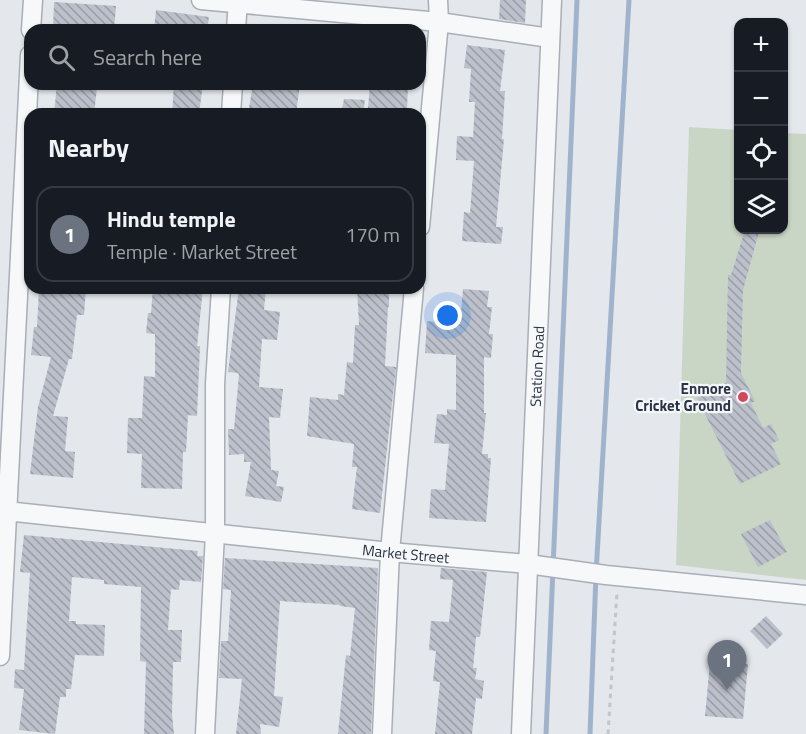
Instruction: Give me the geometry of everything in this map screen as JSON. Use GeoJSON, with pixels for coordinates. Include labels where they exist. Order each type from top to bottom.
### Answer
{"type":"FeatureCollection","features":[{"type":"Feature","properties":{"kind":"street"},"geometry":{"type":"LineString","coordinates":[[31,24],[33,0]]}},
{"type":"Feature","properties":{"kind":"street"},"geometry":{"type":"LineString","coordinates":[[201,0],[439,22],[550,38]]}},
{"type":"Feature","properties":{"kind":"street"},"geometry":{"type":"LineString","coordinates":[[426,163],[439,22],[438,0]]}},
{"type":"Feature","properties":{"kind":"street","name":"Station Road"},"geometry":{"type":"LineString","coordinates":[[521,734],[539,566],[552,0]]}},
{"type":"Feature","properties":{"kind":"street"},"geometry":{"type":"LineString","coordinates":[[236,24],[238,2]]}},
{"type":"Feature","properties":{"kind":"street"},"geometry":{"type":"LineString","coordinates":[[27,108],[28,90]]}},
{"type":"Feature","properties":{"kind":"street"},"geometry":{"type":"LineString","coordinates":[[231,108],[233,90]]}},
{"type":"Feature","properties":{"kind":"street"},"geometry":{"type":"LineString","coordinates":[[0,656],[24,169]]}},
{"type":"Feature","properties":{"kind":"street"},"geometry":{"type":"LineString","coordinates":[[205,734],[215,533],[215,384],[221,294]]}},
{"type":"Feature","properties":{"kind":"street"},"geometry":{"type":"LineString","coordinates":[[382,734],[390,552],[413,294]]}},
{"type":"Feature","properties":{"kind":"street","name":"Market Street"},"geometry":{"type":"LineString","coordinates":[[6,511],[806,595]]}},
{"type":"Feature","properties":{"kind":"path"},"geometry":{"type":"LineString","coordinates":[[608,734],[612,576]]}},
{"type":"Feature","properties":{"kind":"green space","name":"Enmore Cricket Ground"},"geometry":{"type":"Polygon","coordinates":[[[689,127],[734,130],[734,234],[788,234],[788,133],[806,134],[806,580],[676,565],[689,127]]]}},
{"type":"Feature","properties":{"kind":"building"},"geometry":{"type":"Polygon","coordinates":[[[500,0],[526,0],[525,23],[499,19],[500,0]]]}},
{"type":"Feature","properties":{"kind":"building"},"geometry":{"type":"Polygon","coordinates":[[[54,2],[116,6],[114,24],[53,24],[54,2]]]}},
{"type":"Feature","properties":{"kind":"building"},"geometry":{"type":"Polygon","coordinates":[[[156,10],[209,17],[208,24],[155,24],[156,10]]]}},
{"type":"Feature","properties":{"kind":"building"},"geometry":{"type":"Polygon","coordinates":[[[467,45],[505,50],[500,91],[505,91],[502,139],[504,139],[496,227],[503,227],[501,244],[462,241],[464,212],[470,213],[474,161],[456,160],[457,136],[473,137],[475,102],[469,102],[471,69],[464,68],[467,45]]]}},
{"type":"Feature","properties":{"kind":"building"},"geometry":{"type":"Polygon","coordinates":[[[56,90],[97,90],[95,108],[55,108],[56,90]]]}},
{"type":"Feature","properties":{"kind":"building"},"geometry":{"type":"Polygon","coordinates":[[[174,90],[202,90],[200,108],[172,108],[174,90]]]}},
{"type":"Feature","properties":{"kind":"building"},"geometry":{"type":"Polygon","coordinates":[[[252,90],[299,90],[297,108],[249,108],[252,90]]]}},
{"type":"Feature","properties":{"kind":"building"},"geometry":{"type":"Polygon","coordinates":[[[370,90],[408,90],[407,108],[368,108],[370,90]]]}},
{"type":"Feature","properties":{"kind":"building"},"geometry":{"type":"Polygon","coordinates":[[[344,99],[365,100],[364,108],[342,108],[344,99]]]}},
{"type":"Feature","properties":{"kind":"building"},"geometry":{"type":"Polygon","coordinates":[[[744,234],[758,234],[743,290],[741,373],[755,401],[751,403],[763,428],[771,424],[779,440],[771,444],[781,464],[740,484],[697,398],[726,383],[728,275],[731,275],[744,234]]]}},
{"type":"Feature","properties":{"kind":"building"},"geometry":{"type":"Polygon","coordinates":[[[463,289],[489,291],[487,307],[492,307],[489,334],[493,334],[491,358],[484,357],[484,413],[486,413],[482,454],[488,454],[488,458],[491,458],[486,522],[429,518],[431,489],[445,490],[449,444],[434,443],[437,414],[447,415],[447,409],[456,410],[456,355],[425,353],[427,321],[460,324],[463,289]]]}},
{"type":"Feature","properties":{"kind":"building"},"geometry":{"type":"Polygon","coordinates":[[[39,294],[86,294],[84,315],[77,315],[72,359],[69,359],[53,416],[68,417],[65,451],[75,452],[73,478],[30,474],[38,407],[51,357],[31,355],[34,327],[37,327],[39,294]]]}},
{"type":"Feature","properties":{"kind":"building"},"geometry":{"type":"Polygon","coordinates":[[[153,294],[202,294],[197,346],[200,346],[197,416],[188,415],[186,452],[183,452],[182,489],[141,488],[142,454],[127,453],[128,418],[142,418],[144,376],[155,377],[155,334],[146,333],[148,313],[151,313],[153,294]]]}},
{"type":"Feature","properties":{"kind":"building"},"geometry":{"type":"Polygon","coordinates":[[[238,294],[265,294],[264,310],[280,312],[277,340],[262,339],[259,387],[283,389],[280,418],[269,417],[271,470],[279,471],[276,486],[284,487],[281,502],[245,496],[251,462],[244,462],[244,454],[229,455],[228,429],[234,429],[239,375],[228,372],[238,294]]]}},
{"type":"Feature","properties":{"kind":"building"},"geometry":{"type":"Polygon","coordinates":[[[357,294],[389,294],[385,366],[396,367],[380,513],[352,509],[357,467],[352,467],[354,444],[307,436],[310,397],[338,400],[338,394],[344,395],[347,362],[353,363],[355,325],[359,325],[357,294]]]}},
{"type":"Feature","properties":{"kind":"building"},"geometry":{"type":"Polygon","coordinates":[[[770,520],[787,552],[758,567],[741,534],[770,520]]]}},
{"type":"Feature","properties":{"kind":"building"},"geometry":{"type":"Polygon","coordinates":[[[24,535],[198,551],[197,556],[203,556],[201,582],[180,580],[179,590],[171,589],[168,630],[182,630],[181,662],[173,662],[174,734],[144,734],[146,662],[140,661],[141,587],[104,584],[104,580],[72,577],[69,621],[76,621],[76,624],[105,625],[104,656],[75,655],[71,689],[66,689],[66,697],[60,697],[55,734],[19,730],[24,689],[14,688],[15,669],[24,670],[30,573],[20,572],[24,535]]]}},
{"type":"Feature","properties":{"kind":"building"},"geometry":{"type":"Polygon","coordinates":[[[225,558],[378,568],[371,734],[338,734],[346,655],[350,656],[355,608],[280,601],[274,696],[283,697],[279,727],[260,724],[261,734],[236,734],[242,679],[219,678],[221,641],[228,641],[231,590],[223,589],[225,558]]]}},
{"type":"Feature","properties":{"kind":"building"},"geometry":{"type":"Polygon","coordinates":[[[441,568],[487,572],[480,637],[476,637],[473,668],[477,668],[475,679],[484,681],[482,699],[476,698],[472,734],[435,734],[440,682],[433,681],[436,651],[429,650],[431,621],[449,622],[453,580],[440,579],[441,568]]]}},
{"type":"Feature","properties":{"kind":"building"},"geometry":{"type":"Polygon","coordinates":[[[766,616],[783,634],[767,649],[750,631],[766,616]]]}},
{"type":"Feature","properties":{"kind":"building"},"geometry":{"type":"Polygon","coordinates":[[[710,662],[748,664],[743,719],[705,716],[710,662]]]}},
{"type":"Feature","properties":{"kind":"waterway"},"geometry":{"type":"LineString","coordinates":[[546,734],[577,0]]}},
{"type":"Feature","properties":{"kind":"waterway"},"geometry":{"type":"LineString","coordinates":[[590,734],[596,574],[629,0]]}},
{"type":"Feature","properties":{"kind":"place","name":"Enmore Cricket Ground"},"geometry":{"type":"Point","coordinates":[743,397]}},
{"type":"Feature","properties":{"kind":"place","name":"Hindu temple"},"geometry":{"type":"Point","coordinates":[727,690]}}]}
